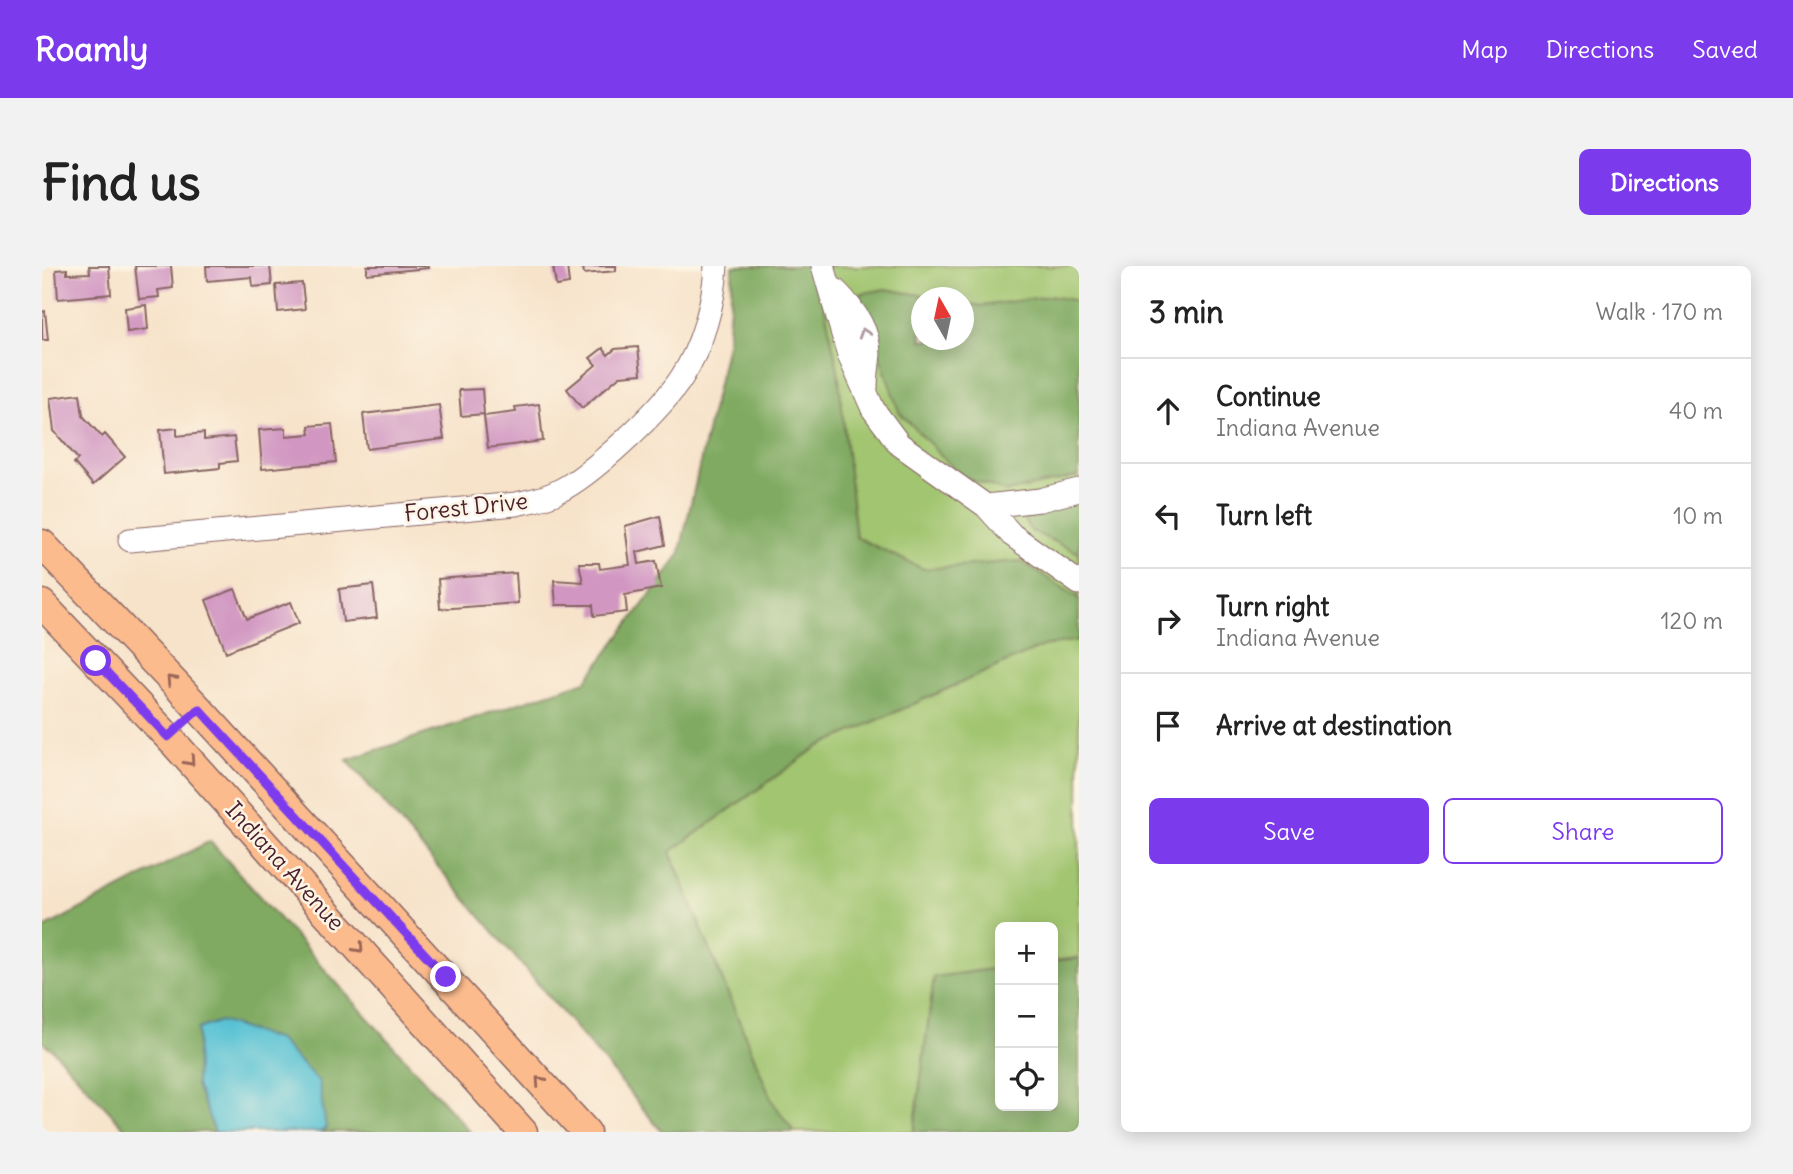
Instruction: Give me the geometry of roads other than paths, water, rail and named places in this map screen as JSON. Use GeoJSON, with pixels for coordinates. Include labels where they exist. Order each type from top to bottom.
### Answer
{"type":"FeatureCollection","features":[{"type":"Feature","properties":{"kind":"main road","name":"Indiana Avenue"},"geometry":{"type":"LineString","coordinates":[[42,544],[199,709],[586,1132]]}},
{"type":"Feature","properties":{"kind":"main road","name":"Indiana Avenue"},"geometry":{"type":"LineString","coordinates":[[42,604],[168,737],[523,1132]]}},
{"type":"Feature","properties":{"kind":"main road"},"geometry":{"type":"LineString","coordinates":[[168,737],[199,709]]}},
{"type":"Feature","properties":{"kind":"street","name":"Forest Drive"},"geometry":{"type":"LineString","coordinates":[[130,540],[516,504],[538,500],[558,492],[629,436],[682,377],[699,345],[710,309],[716,266]]}},
{"type":"Feature","properties":{"kind":"street"},"geometry":{"type":"LineString","coordinates":[[827,276],[866,332],[869,351],[866,391],[873,409],[899,444],[986,506],[1012,535],[1079,583]]}},
{"type":"Feature","properties":{"kind":"street"},"geometry":{"type":"LineString","coordinates":[[986,506],[1040,500],[1079,490]]}},
{"type":"Feature","properties":{"kind":"water"},"geometry":{"type":"Polygon","coordinates":[[[220,1021],[279,1040],[319,1082],[326,1128],[320,1132],[215,1132],[196,1085],[198,1029],[220,1021]]]}}]}
